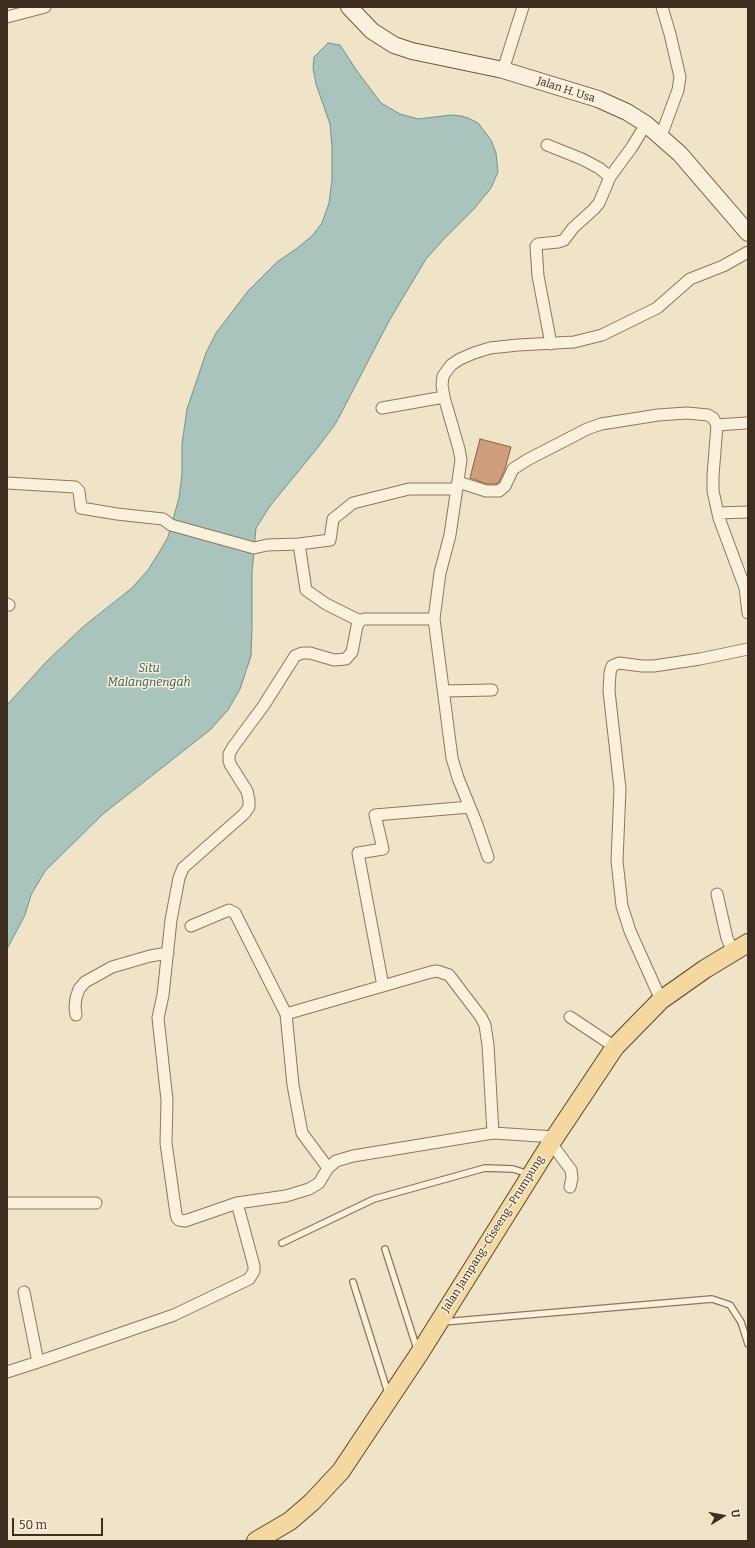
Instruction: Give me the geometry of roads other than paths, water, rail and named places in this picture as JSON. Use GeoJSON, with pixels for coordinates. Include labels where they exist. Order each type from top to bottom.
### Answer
{"type":"FeatureCollection","features":[{"type":"Feature","properties":{"kind":"main road","name":"Jalan Jampang–Ciseeng–Prumpung"},"geometry":{"type":"LineString","coordinates":[[256,1541],[290,1521],[328,1486],[341,1471],[419,1354],[553,1140],[615,1047],[661,1000],[705,969],[748,943]]}},
{"type":"Feature","properties":{"kind":"street"},"geometry":{"type":"LineString","coordinates":[[7,17],[45,7]]}},
{"type":"Feature","properties":{"kind":"street","name":"Jalan H. Usa"},"geometry":{"type":"LineString","coordinates":[[349,7],[372,31],[394,45],[412,51],[503,70],[598,99],[627,112],[646,124],[680,154],[746,227]]}},
{"type":"Feature","properties":{"kind":"street"},"geometry":{"type":"LineString","coordinates":[[503,70],[523,7]]}},
{"type":"Feature","properties":{"kind":"street"},"geometry":{"type":"LineString","coordinates":[[661,136],[678,90],[680,76],[662,7]]}},
{"type":"Feature","properties":{"kind":"street"},"geometry":{"type":"LineString","coordinates":[[551,344],[538,276],[536,246],[538,244],[564,240],[578,223],[594,209],[599,203],[610,177],[632,147],[646,124]]}},
{"type":"Feature","properties":{"kind":"street"},"geometry":{"type":"LineString","coordinates":[[548,144],[599,168],[610,177]]}},
{"type":"Feature","properties":{"kind":"street"},"geometry":{"type":"LineString","coordinates":[[488,857],[452,758],[434,619],[440,573],[450,535],[461,460],[460,449],[444,397],[442,385],[443,376],[447,369],[460,359],[490,348],[574,342],[587,339],[623,325],[657,308],[690,279],[723,266],[748,252]]}},
{"type":"Feature","properties":{"kind":"street"},"geometry":{"type":"LineString","coordinates":[[382,408],[444,397]]}},
{"type":"Feature","properties":{"kind":"street"},"geometry":{"type":"LineString","coordinates":[[7,483],[75,487],[79,491],[81,508],[163,519],[172,525],[254,548],[267,545],[299,544],[330,540],[333,519],[353,503],[409,489],[457,486],[486,491],[499,491],[505,486],[513,469],[523,462],[587,429],[601,424],[658,415],[687,413],[708,415],[713,418],[717,425],[712,476],[713,492],[718,513],[745,588],[748,613]]}},
{"type":"Feature","properties":{"kind":"street"},"geometry":{"type":"LineString","coordinates":[[717,425],[746,423]]}},
{"type":"Feature","properties":{"kind":"street"},"geometry":{"type":"LineString","coordinates":[[718,513],[748,512]]}},
{"type":"Feature","properties":{"kind":"street"},"geometry":{"type":"LineString","coordinates":[[299,544],[306,590],[326,604],[360,621]]}},
{"type":"Feature","properties":{"kind":"street"},"geometry":{"type":"LineString","coordinates":[[434,619],[364,619],[360,621],[357,626],[352,652],[346,659],[334,660],[302,652],[295,656],[264,705],[229,754],[228,760],[247,791],[249,807],[244,814],[183,868],[179,878],[174,902],[163,995],[158,1018],[167,1100],[166,1143],[177,1218],[179,1220],[185,1220],[237,1203],[286,1196],[309,1190],[319,1182],[328,1168],[336,1161],[353,1156],[493,1133],[553,1140],[571,1170],[572,1178],[570,1187]]}},
{"type":"Feature","properties":{"kind":"street"},"geometry":{"type":"LineString","coordinates":[[661,1000],[630,931],[622,906],[617,861],[620,789],[609,691],[610,673],[612,666],[619,663],[654,666],[700,659],[748,649]]}},
{"type":"Feature","properties":{"kind":"street"},"geometry":{"type":"LineString","coordinates":[[444,690],[492,690]]}},
{"type":"Feature","properties":{"kind":"street"},"geometry":{"type":"LineString","coordinates":[[383,986],[358,853],[383,849],[375,816],[470,807]]}},
{"type":"Feature","properties":{"kind":"street"},"geometry":{"type":"LineString","coordinates":[[717,894],[727,938],[733,952]]}},
{"type":"Feature","properties":{"kind":"street"},"geometry":{"type":"LineString","coordinates":[[190,926],[229,910],[235,913],[286,1014],[293,1085],[302,1133],[328,1168]]}},
{"type":"Feature","properties":{"kind":"street"},"geometry":{"type":"LineString","coordinates":[[76,1015],[76,998],[79,989],[85,982],[112,967],[150,956],[168,954]]}},
{"type":"Feature","properties":{"kind":"street"},"geometry":{"type":"LineString","coordinates":[[286,1014],[437,971],[448,975],[485,1025],[488,1045],[493,1133]]}},
{"type":"Feature","properties":{"kind":"street"},"geometry":{"type":"LineString","coordinates":[[570,1017],[615,1047]]}},
{"type":"Feature","properties":{"kind":"street"},"geometry":{"type":"LineString","coordinates":[[7,1203],[96,1203]]}},
{"type":"Feature","properties":{"kind":"street"},"geometry":{"type":"LineString","coordinates":[[7,1372],[174,1315],[249,1279],[254,1271],[254,1266],[237,1203]]}},
{"type":"Feature","properties":{"kind":"street"},"geometry":{"type":"LineString","coordinates":[[24,1292],[38,1362]]}},
{"type":"Feature","properties":{"kind":"lane"},"geometry":{"type":"LineString","coordinates":[[282,1244],[374,1199],[485,1168],[513,1169],[531,1175]]}},
{"type":"Feature","properties":{"kind":"lane"},"geometry":{"type":"LineString","coordinates":[[386,1249],[419,1354]]}},
{"type":"Feature","properties":{"kind":"lane"},"geometry":{"type":"LineString","coordinates":[[353,1282],[390,1398]]}},
{"type":"Feature","properties":{"kind":"lane"},"geometry":{"type":"LineString","coordinates":[[437,1323],[712,1299],[730,1305],[741,1322],[748,1344]]}},
{"type":"Feature","properties":{"kind":"water","name":"Situ Malangnengah"},"geometry":{"type":"Polygon","coordinates":[[[328,43],[340,45],[381,103],[400,114],[418,119],[451,115],[461,116],[478,123],[491,140],[496,153],[498,172],[491,188],[474,209],[426,259],[389,321],[336,423],[270,506],[256,528],[252,573],[251,656],[240,689],[228,710],[210,730],[103,814],[45,871],[31,895],[25,915],[7,949],[7,705],[47,661],[84,626],[132,588],[148,570],[168,537],[179,498],[182,474],[182,444],[187,409],[206,353],[216,333],[248,291],[277,262],[312,236],[322,223],[329,203],[332,179],[332,147],[330,124],[316,84],[313,68],[314,57],[328,43]]]}}]}
